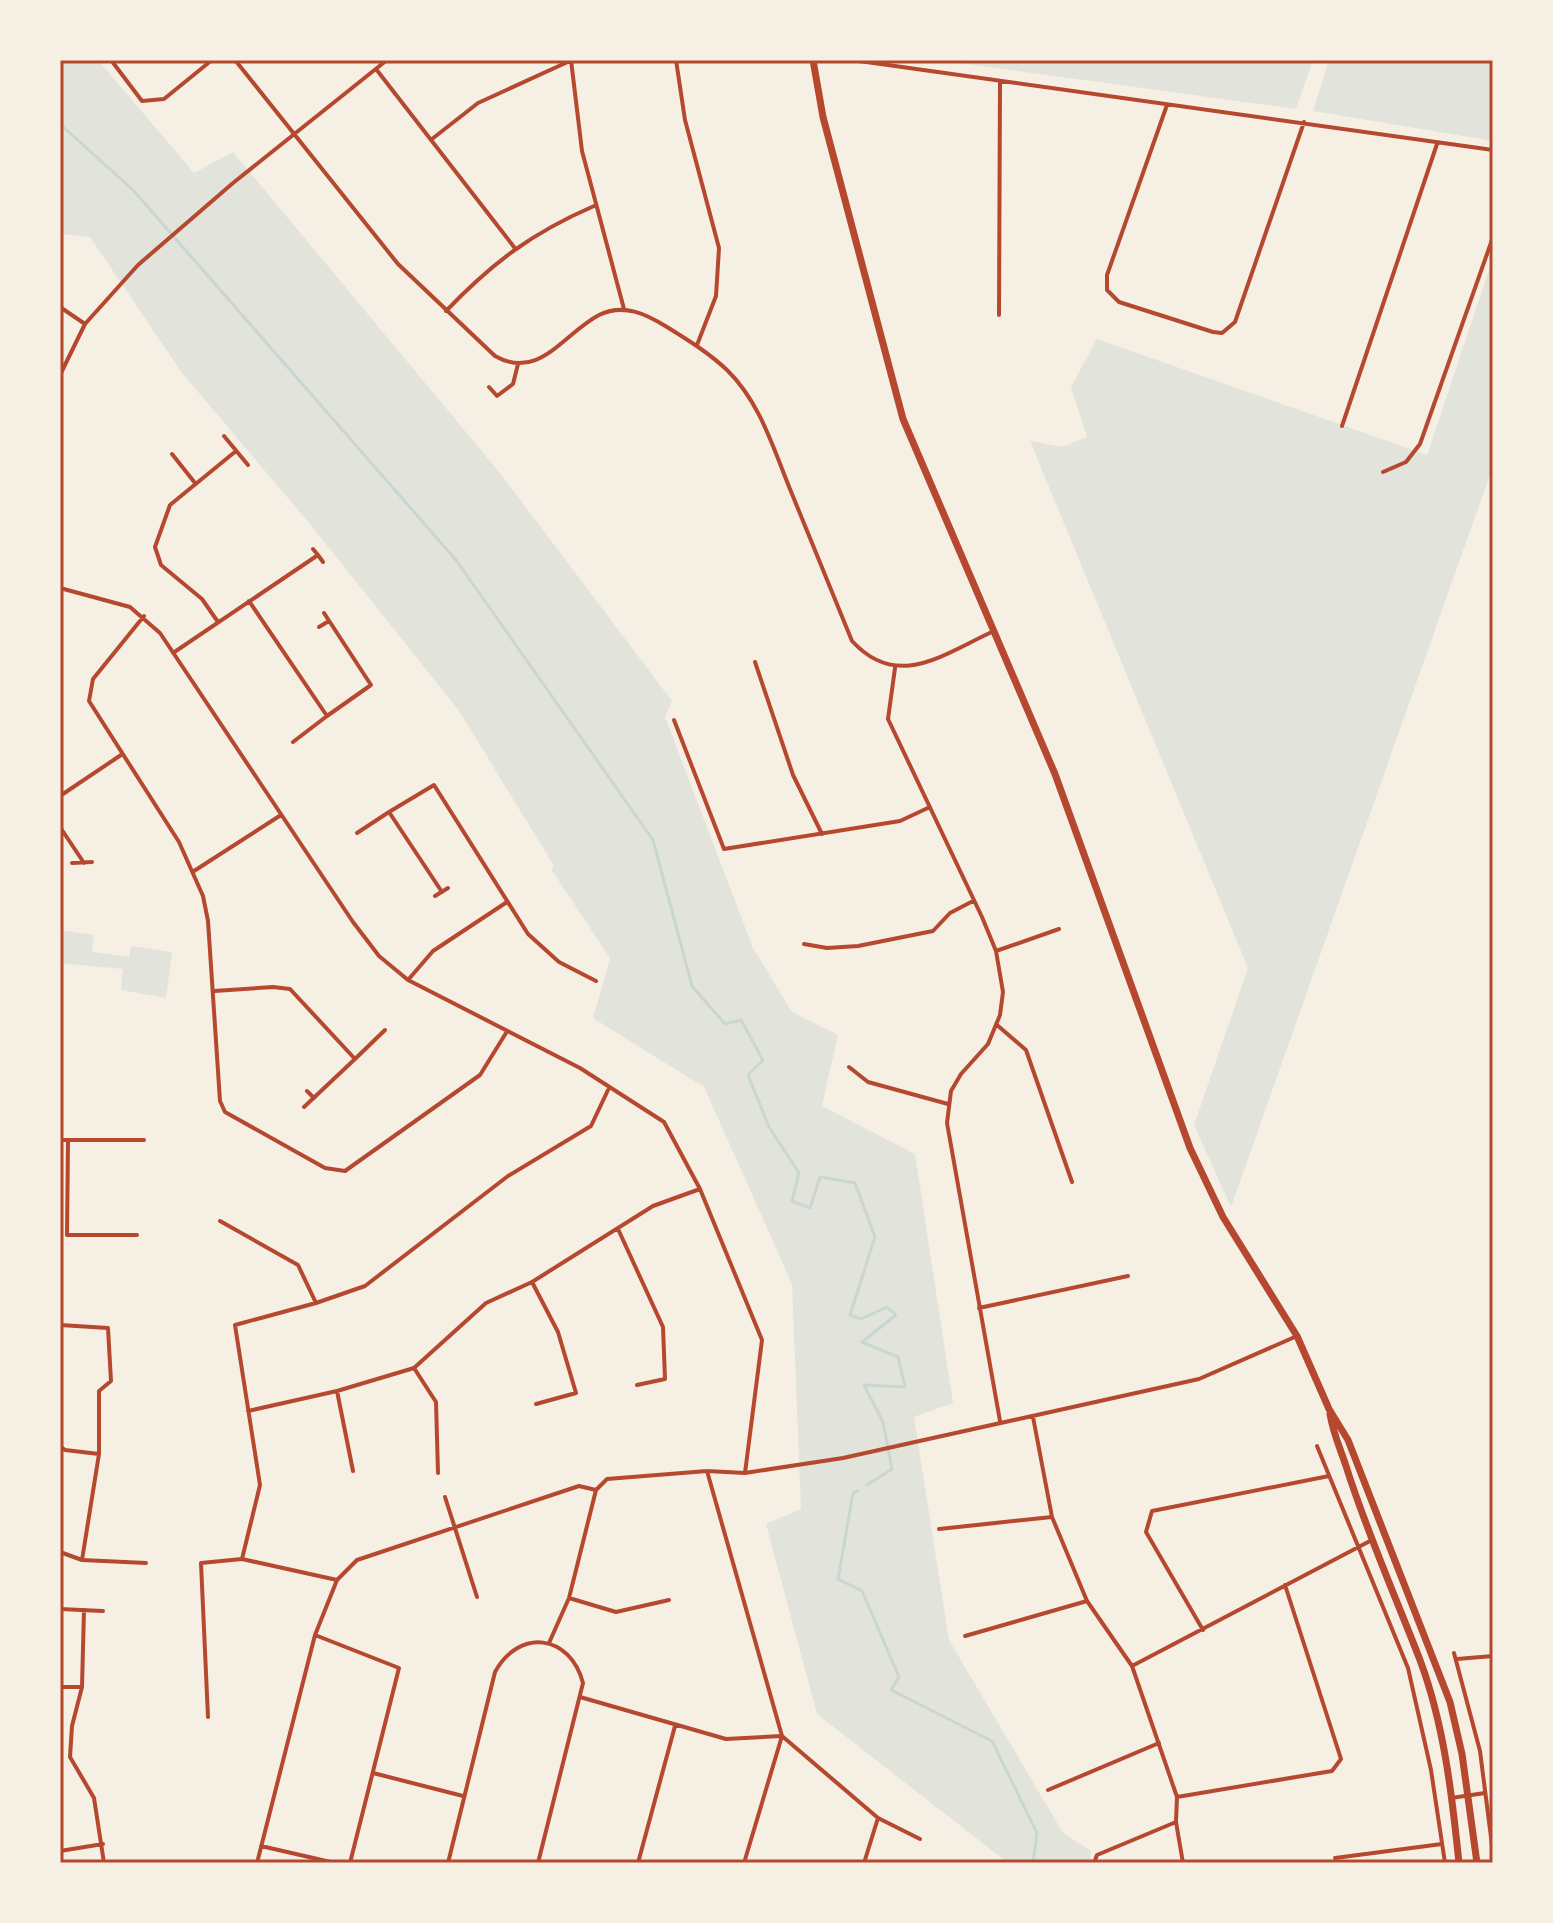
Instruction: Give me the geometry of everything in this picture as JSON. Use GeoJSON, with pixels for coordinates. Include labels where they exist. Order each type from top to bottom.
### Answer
{"type":"FeatureCollection","features":[{"type":"Feature","properties":{"kind":"main road"},"geometry":{"type":"LineString","coordinates":[[813,60],[823,117],[899,406],[1055,774],[1190,1148],[1223,1217],[1297,1336],[1329,1409],[1348,1440],[1435,1660],[1458,1733],[1477,1863]]}},
{"type":"Feature","properties":{"kind":"main road"},"geometry":{"type":"LineString","coordinates":[[1329,1409],[1334,1437],[1370,1541],[1421,1662],[1439,1727],[1459,1863]]}},
{"type":"Feature","properties":{"kind":"street"},"geometry":{"type":"LineString","coordinates":[[111,60],[142,101],[164,99],[212,60]]}},
{"type":"Feature","properties":{"kind":"street"},"geometry":{"type":"LineString","coordinates":[[235,60],[398,264],[495,356],[518,364],[538,361],[594,318],[624,309],[646,314],[697,345],[727,370],[758,410],[852,641],[865,655],[895,668],[915,666],[994,631]]}},
{"type":"Feature","properties":{"kind":"street"},"geometry":{"type":"LineString","coordinates":[[60,375],[85,324],[151,253],[387,60]]}},
{"type":"Feature","properties":{"kind":"street"},"geometry":{"type":"LineString","coordinates":[[432,139],[478,103],[572,60],[582,151],[594,206],[622,289],[624,309]]}},
{"type":"Feature","properties":{"kind":"street"},"geometry":{"type":"LineString","coordinates":[[676,60],[685,120],[719,248],[716,296],[697,345]]}},
{"type":"Feature","properties":{"kind":"street"},"geometry":{"type":"LineString","coordinates":[[852,60],[1493,150]]}},
{"type":"Feature","properties":{"kind":"street"},"geometry":{"type":"LineString","coordinates":[[376,68],[514,247]]}},
{"type":"Feature","properties":{"kind":"street"},"geometry":{"type":"LineString","coordinates":[[999,315],[1000,81]]}},
{"type":"Feature","properties":{"kind":"street"},"geometry":{"type":"LineString","coordinates":[[1167,105],[1107,275],[1107,290],[1119,302],[1213,332],[1222,333],[1235,322],[1304,122]]}},
{"type":"Feature","properties":{"kind":"street"},"geometry":{"type":"LineString","coordinates":[[1342,426],[1437,143]]}},
{"type":"Feature","properties":{"kind":"street"},"geometry":{"type":"LineString","coordinates":[[446,311],[514,247],[594,206]]}},
{"type":"Feature","properties":{"kind":"street"},"geometry":{"type":"LineString","coordinates":[[1383,472],[1406,462],[1420,444],[1493,237]]}},
{"type":"Feature","properties":{"kind":"street"},"geometry":{"type":"LineString","coordinates":[[60,307],[85,324]]}},
{"type":"Feature","properties":{"kind":"street"},"geometry":{"type":"LineString","coordinates":[[489,387],[497,396],[513,384],[518,364]]}},
{"type":"Feature","properties":{"kind":"street"},"geometry":{"type":"LineString","coordinates":[[224,436],[248,465]]}},
{"type":"Feature","properties":{"kind":"street"},"geometry":{"type":"LineString","coordinates":[[218,622],[207,604],[161,565],[156,555],[166,512],[195,483],[236,451]]}},
{"type":"Feature","properties":{"kind":"street"},"geometry":{"type":"LineString","coordinates":[[172,454],[195,483]]}},
{"type":"Feature","properties":{"kind":"street"},"geometry":{"type":"LineString","coordinates":[[313,549],[323,562]]}},
{"type":"Feature","properties":{"kind":"street"},"geometry":{"type":"LineString","coordinates":[[173,653],[318,555]]}},
{"type":"Feature","properties":{"kind":"street"},"geometry":{"type":"LineString","coordinates":[[60,588],[113,600],[144,616],[173,653],[367,941],[408,980],[506,1033],[580,1068],[608,1089],[664,1122],[700,1189],[762,1340],[745,1473]]}},
{"type":"Feature","properties":{"kind":"street"},"geometry":{"type":"LineString","coordinates":[[249,601],[327,716]]}},
{"type":"Feature","properties":{"kind":"street"},"geometry":{"type":"LineString","coordinates":[[293,742],[371,685],[324,613]]}},
{"type":"Feature","properties":{"kind":"street"},"geometry":{"type":"LineString","coordinates":[[144,616],[98,671],[89,694],[92,710],[179,842],[194,871],[208,921],[222,1107],[236,1121],[339,1172],[351,1169],[480,1075],[506,1033]]}},
{"type":"Feature","properties":{"kind":"street"},"geometry":{"type":"LineString","coordinates":[[319,627],[329,621]]}},
{"type":"Feature","properties":{"kind":"street"},"geometry":{"type":"LineString","coordinates":[[755,662],[793,775],[822,835]]}},
{"type":"Feature","properties":{"kind":"street"},"geometry":{"type":"LineString","coordinates":[[895,668],[888,719],[996,951],[1003,992],[997,1025],[988,1044],[961,1074],[948,1104],[947,1123],[1000,1421]]}},
{"type":"Feature","properties":{"kind":"street"},"geometry":{"type":"LineString","coordinates":[[674,720],[724,849],[900,821],[930,807]]}},
{"type":"Feature","properties":{"kind":"street"},"geometry":{"type":"LineString","coordinates":[[60,796],[122,755]]}},
{"type":"Feature","properties":{"kind":"street"},"geometry":{"type":"LineString","coordinates":[[357,833],[434,785],[528,934],[549,955],[596,981]]}},
{"type":"Feature","properties":{"kind":"street"},"geometry":{"type":"LineString","coordinates":[[389,812],[442,892]]}},
{"type":"Feature","properties":{"kind":"street"},"geometry":{"type":"LineString","coordinates":[[194,871],[281,815]]}},
{"type":"Feature","properties":{"kind":"street"},"geometry":{"type":"LineString","coordinates":[[60,827],[84,863]]}},
{"type":"Feature","properties":{"kind":"street"},"geometry":{"type":"LineString","coordinates":[[72,863],[92,862]]}},
{"type":"Feature","properties":{"kind":"street"},"geometry":{"type":"LineString","coordinates":[[435,896],[448,888]]}},
{"type":"Feature","properties":{"kind":"street"},"geometry":{"type":"LineString","coordinates":[[804,944],[827,948],[858,946],[933,931],[950,913],[974,901]]}},
{"type":"Feature","properties":{"kind":"street"},"geometry":{"type":"LineString","coordinates":[[408,980],[433,951],[507,902]]}},
{"type":"Feature","properties":{"kind":"street"},"geometry":{"type":"LineString","coordinates":[[996,951],[1059,929]]}},
{"type":"Feature","properties":{"kind":"street"},"geometry":{"type":"LineString","coordinates":[[213,991],[273,987],[290,989],[355,1059]]}},
{"type":"Feature","properties":{"kind":"street"},"geometry":{"type":"LineString","coordinates":[[997,1025],[1026,1050],[1072,1182]]}},
{"type":"Feature","properties":{"kind":"street"},"geometry":{"type":"LineString","coordinates":[[304,1107],[385,1030]]}},
{"type":"Feature","properties":{"kind":"street"},"geometry":{"type":"LineString","coordinates":[[849,1067],[868,1082],[948,1104]]}},
{"type":"Feature","properties":{"kind":"street"},"geometry":{"type":"LineString","coordinates":[[242,1559],[260,1485],[235,1325],[365,1286],[508,1176],[591,1126],[608,1089]]}},
{"type":"Feature","properties":{"kind":"street"},"geometry":{"type":"LineString","coordinates":[[307,1091],[314,1098]]}},
{"type":"Feature","properties":{"kind":"street"},"geometry":{"type":"LineString","coordinates":[[60,1140],[144,1140]]}},
{"type":"Feature","properties":{"kind":"street"},"geometry":{"type":"LineString","coordinates":[[68,1140],[67,1235],[137,1235]]}},
{"type":"Feature","properties":{"kind":"street"},"geometry":{"type":"LineString","coordinates":[[248,1411],[337,1391],[414,1368],[486,1303],[532,1282],[653,1206],[700,1189]]}},
{"type":"Feature","properties":{"kind":"street"},"geometry":{"type":"LineString","coordinates":[[220,1221],[298,1265],[316,1303]]}},
{"type":"Feature","properties":{"kind":"street"},"geometry":{"type":"LineString","coordinates":[[618,1229],[663,1327],[665,1379],[637,1385]]}},
{"type":"Feature","properties":{"kind":"street"},"geometry":{"type":"LineString","coordinates":[[979,1308],[1128,1276]]}},
{"type":"Feature","properties":{"kind":"street"},"geometry":{"type":"LineString","coordinates":[[532,1282],[558,1332],[576,1393],[536,1404]]}},
{"type":"Feature","properties":{"kind":"street"},"geometry":{"type":"LineString","coordinates":[[60,1325],[108,1328],[111,1381],[99,1391],[99,1454],[82,1560]]}},
{"type":"Feature","properties":{"kind":"street"},"geometry":{"type":"LineString","coordinates":[[549,1643],[569,1598],[596,1490],[607,1479],[707,1471],[745,1473],[843,1458],[1199,1379],[1297,1336]]}},
{"type":"Feature","properties":{"kind":"street"},"geometry":{"type":"LineString","coordinates":[[414,1368],[436,1402],[438,1473]]}},
{"type":"Feature","properties":{"kind":"street"},"geometry":{"type":"LineString","coordinates":[[337,1391],[353,1471]]}},
{"type":"Feature","properties":{"kind":"street"},"geometry":{"type":"LineString","coordinates":[[1033,1417],[1052,1517],[1087,1601],[1132,1666],[1159,1743],[1177,1797],[1176,1822],[1183,1863]]}},
{"type":"Feature","properties":{"kind":"street"},"geometry":{"type":"LineString","coordinates":[[60,1446],[65,1450],[99,1454]]}},
{"type":"Feature","properties":{"kind":"street"},"geometry":{"type":"LineString","coordinates":[[1317,1446],[1360,1546],[1411,1680],[1445,1863]]}},
{"type":"Feature","properties":{"kind":"street"},"geometry":{"type":"LineString","coordinates":[[707,1471],[782,1736],[744,1863]]}},
{"type":"Feature","properties":{"kind":"street"},"geometry":{"type":"LineString","coordinates":[[1203,1630],[1146,1532],[1152,1511],[1329,1476]]}},
{"type":"Feature","properties":{"kind":"street"},"geometry":{"type":"LineString","coordinates":[[257,1863],[315,1635],[337,1580],[357,1560],[579,1486],[596,1490]]}},
{"type":"Feature","properties":{"kind":"street"},"geometry":{"type":"LineString","coordinates":[[445,1497],[477,1597]]}},
{"type":"Feature","properties":{"kind":"street"},"geometry":{"type":"LineString","coordinates":[[939,1529],[1052,1517]]}},
{"type":"Feature","properties":{"kind":"street"},"geometry":{"type":"LineString","coordinates":[[1132,1666],[1370,1541]]}},
{"type":"Feature","properties":{"kind":"street"},"geometry":{"type":"LineString","coordinates":[[60,1552],[82,1560],[146,1563]]}},
{"type":"Feature","properties":{"kind":"street"},"geometry":{"type":"LineString","coordinates":[[208,1717],[201,1563],[242,1559],[337,1580]]}},
{"type":"Feature","properties":{"kind":"street"},"geometry":{"type":"LineString","coordinates":[[1177,1797],[1332,1771],[1341,1759],[1285,1585]]}},
{"type":"Feature","properties":{"kind":"street"},"geometry":{"type":"LineString","coordinates":[[569,1598],[616,1612],[669,1600]]}},
{"type":"Feature","properties":{"kind":"street"},"geometry":{"type":"LineString","coordinates":[[965,1636],[1087,1601]]}},
{"type":"Feature","properties":{"kind":"street"},"geometry":{"type":"LineString","coordinates":[[60,1609],[103,1611]]}},
{"type":"Feature","properties":{"kind":"street"},"geometry":{"type":"LineString","coordinates":[[84,1610],[82,1687],[72,1726],[70,1757],[94,1798],[104,1863]]}},
{"type":"Feature","properties":{"kind":"street"},"geometry":{"type":"LineString","coordinates":[[315,1635],[399,1668],[350,1863]]}},
{"type":"Feature","properties":{"kind":"street"},"geometry":{"type":"LineString","coordinates":[[448,1863],[495,1672],[503,1657],[519,1645],[549,1643],[564,1650],[579,1667],[583,1683],[538,1863]]}},
{"type":"Feature","properties":{"kind":"street"},"geometry":{"type":"LineString","coordinates":[[1454,1653],[1480,1751],[1493,1853]]}},
{"type":"Feature","properties":{"kind":"street"},"geometry":{"type":"LineString","coordinates":[[1457,1659],[1493,1656]]}},
{"type":"Feature","properties":{"kind":"street"},"geometry":{"type":"LineString","coordinates":[[60,1687],[82,1687]]}},
{"type":"Feature","properties":{"kind":"street"},"geometry":{"type":"LineString","coordinates":[[580,1697],[726,1739],[782,1736],[878,1818],[920,1839]]}},
{"type":"Feature","properties":{"kind":"street"},"geometry":{"type":"LineString","coordinates":[[638,1863],[676,1726]]}},
{"type":"Feature","properties":{"kind":"street"},"geometry":{"type":"LineString","coordinates":[[1048,1790],[1159,1743]]}},
{"type":"Feature","properties":{"kind":"street"},"geometry":{"type":"LineString","coordinates":[[60,1760],[70,1757]]}},
{"type":"Feature","properties":{"kind":"street"},"geometry":{"type":"LineString","coordinates":[[373,1773],[464,1796]]}},
{"type":"Feature","properties":{"kind":"street"},"geometry":{"type":"LineString","coordinates":[[1451,1798],[1485,1793]]}},
{"type":"Feature","properties":{"kind":"street"},"geometry":{"type":"LineString","coordinates":[[864,1863],[878,1818]]}},
{"type":"Feature","properties":{"kind":"street"},"geometry":{"type":"LineString","coordinates":[[1094,1863],[1097,1855],[1176,1822]]}},
{"type":"Feature","properties":{"kind":"street"},"geometry":{"type":"LineString","coordinates":[[60,1851],[103,1844]]}},
{"type":"Feature","properties":{"kind":"street"},"geometry":{"type":"LineString","coordinates":[[1335,1858],[1442,1844]]}},
{"type":"Feature","properties":{"kind":"street"},"geometry":{"type":"LineString","coordinates":[[261,1846],[335,1863]]}},
{"type":"Feature","properties":{"kind":"shaded area"},"geometry":{"type":"Polygon","coordinates":[[[60,60],[98,60],[194,173],[233,152],[500,473],[672,701],[665,717],[753,948],[792,1012],[838,1035],[822,1106],[915,1154],[953,1403],[914,1417],[949,1640],[1063,1833],[1091,1851],[1090,1863],[1008,1863],[817,1714],[766,1524],[801,1509],[792,1284],[704,1087],[593,1018],[610,958],[551,869],[554,866],[460,712],[310,524],[182,373],[90,237],[60,234],[60,60]]]}},
{"type":"Feature","properties":{"kind":"shaded area"},"geometry":{"type":"Polygon","coordinates":[[[938,60],[1313,60],[1296,109],[938,60]]]}},
{"type":"Feature","properties":{"kind":"shaded area"},"geometry":{"type":"Polygon","coordinates":[[[1329,60],[1493,60],[1493,141],[1313,111],[1329,60]]]}},
{"type":"Feature","properties":{"kind":"shaded area"},"geometry":{"type":"Polygon","coordinates":[[[1493,258],[1493,466],[1231,1207],[1194,1125],[1248,968],[1030,441],[1062,447],[1087,437],[1071,387],[1097,339],[1427,455],[1493,258]]]}},
{"type":"Feature","properties":{"kind":"shaded area"},"geometry":{"type":"Polygon","coordinates":[[[60,930],[94,935],[92,952],[129,957],[131,946],[172,952],[166,998],[121,990],[123,969],[60,963],[60,930]]]}},
{"type":"Feature","properties":{"kind":"waterway"},"geometry":{"type":"LineString","coordinates":[[60,124],[133,190],[456,560],[653,840],[692,986],[725,1024],[741,1020],[763,1060],[748,1075],[769,1127],[799,1173],[792,1201],[810,1208],[820,1177],[855,1183],[875,1237],[850,1315],[861,1319],[887,1307],[896,1315],[862,1342],[898,1357],[905,1387],[864,1385],[883,1422],[892,1469],[867,1485]]}},
{"type":"Feature","properties":{"kind":"waterway"},"geometry":{"type":"LineString","coordinates":[[858,1491],[853,1493],[838,1579],[862,1591],[899,1677],[891,1690],[992,1741],[1037,1833],[1033,1863],[1046,1863]]}}]}
